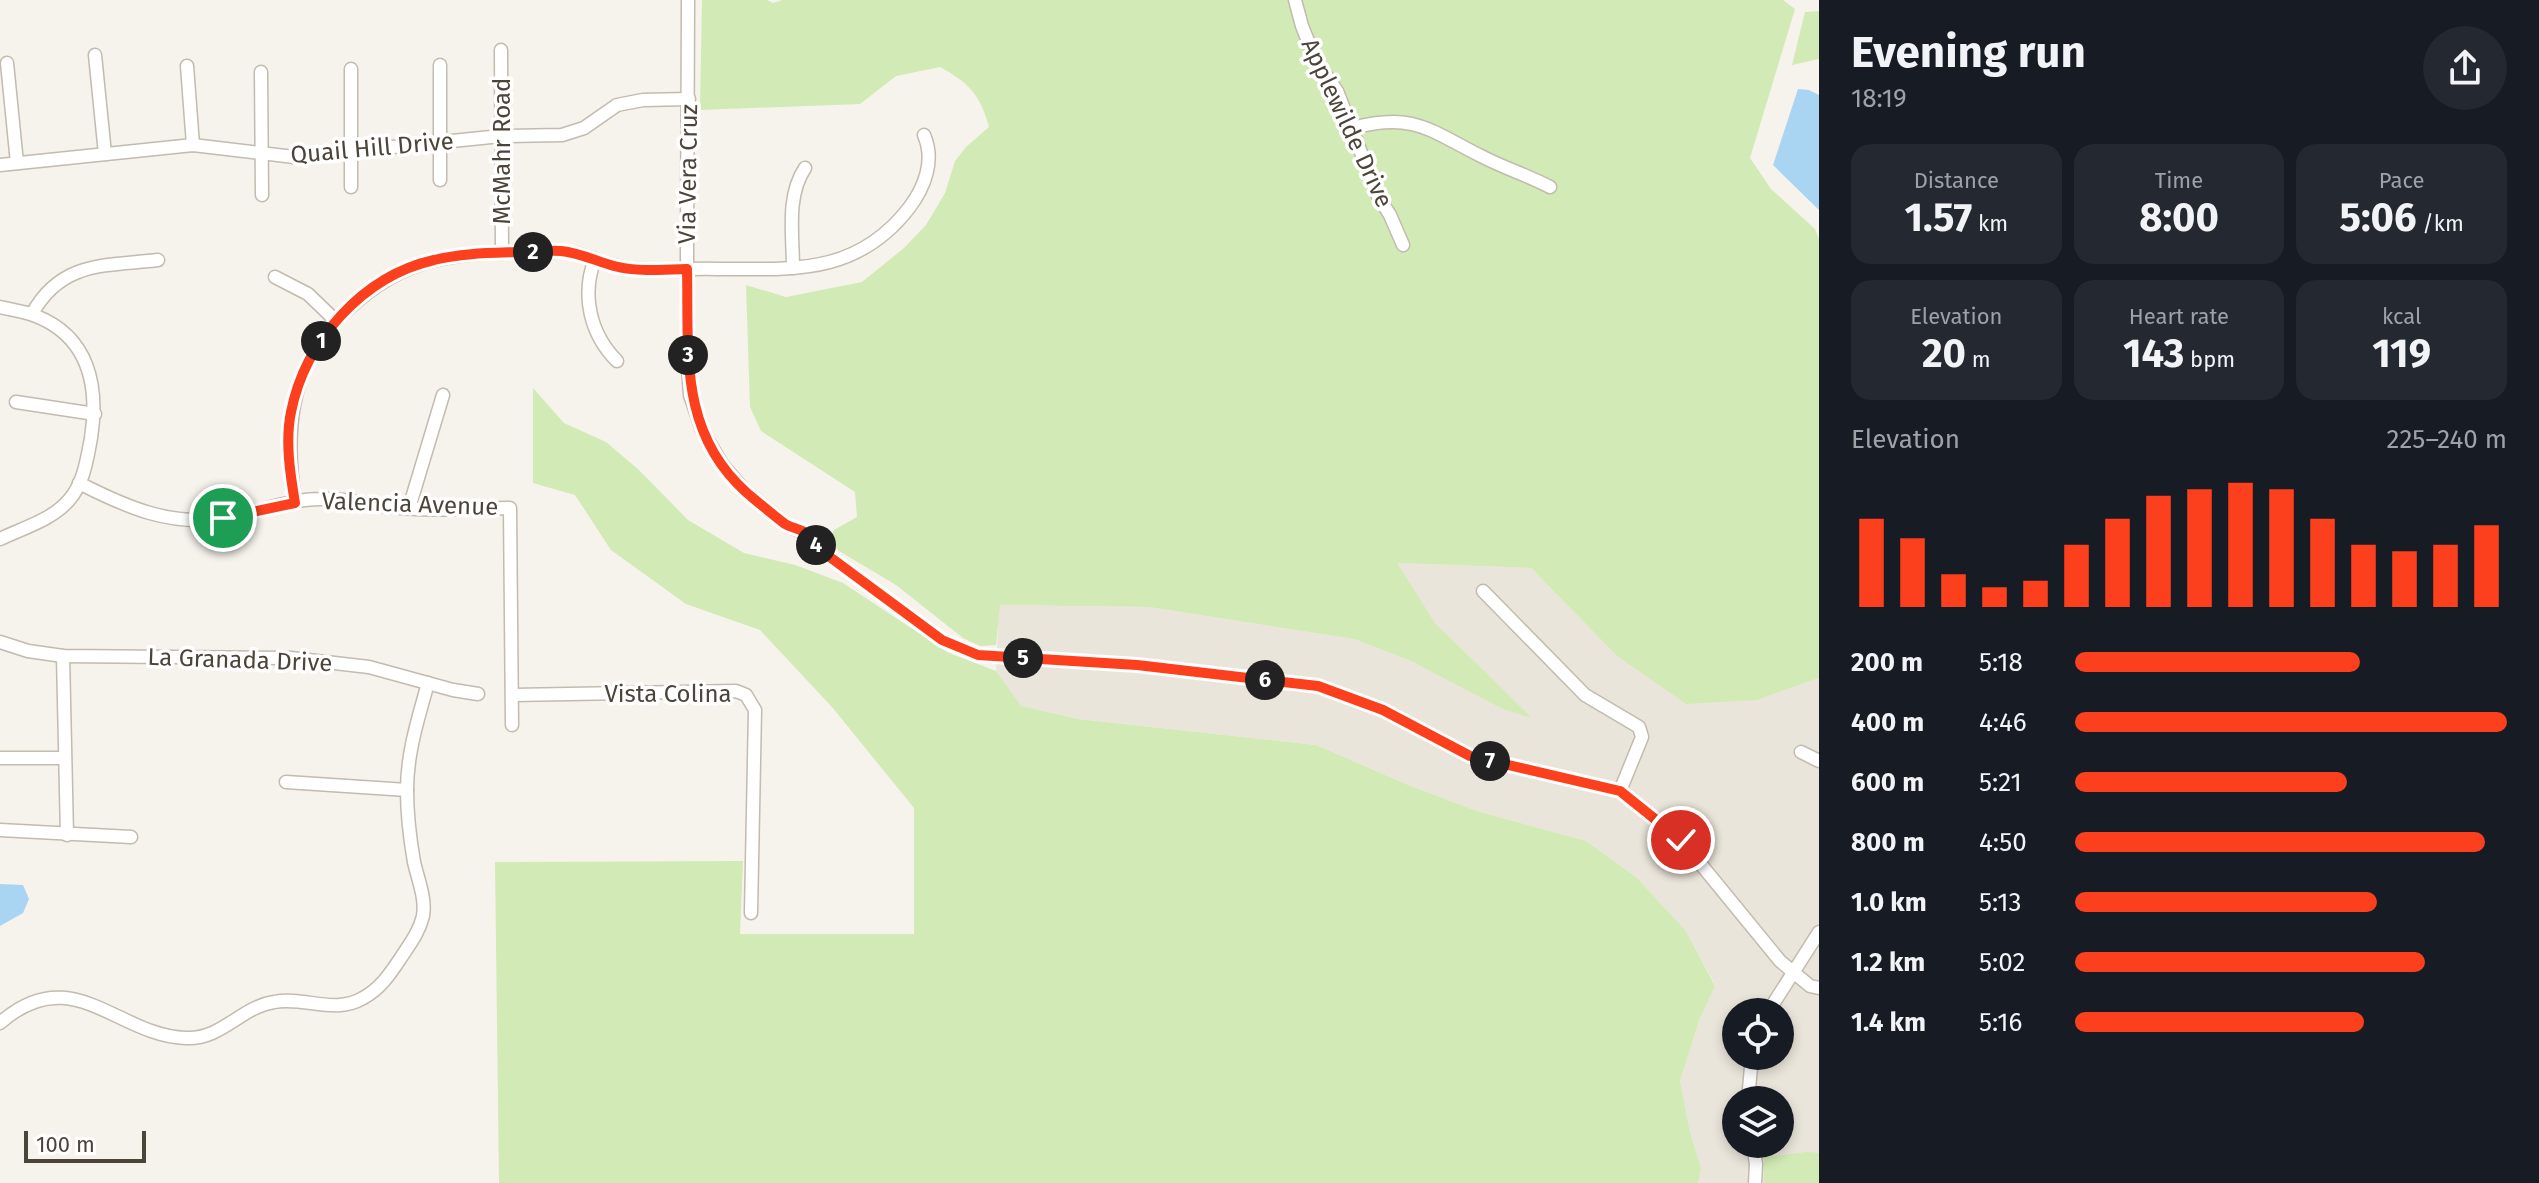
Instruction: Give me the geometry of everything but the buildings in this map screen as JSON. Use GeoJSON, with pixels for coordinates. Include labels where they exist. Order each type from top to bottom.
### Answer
{"type":"FeatureCollection","features":[{"type":"Feature","properties":{"kind":"street","name":"Via Vera Cruz"},"geometry":{"type":"LineString","coordinates":[[688,0],[690,395],[702,430],[722,464],[744,490],[788,526],[808,534],[819,549],[942,640],[978,655],[1137,665],[1318,686],[1383,710],[1470,756],[1620,791],[1681,840],[1740,914],[1793,973],[1810,986],[1819,988]]}},
{"type":"Feature","properties":{"kind":"street","name":"Applewilde Drive"},"geometry":{"type":"LineString","coordinates":[[1295,0],[1316,61],[1337,91],[1378,196],[1403,245]]}},
{"type":"Feature","properties":{"kind":"street","name":"McMahr Road"},"geometry":{"type":"LineString","coordinates":[[501,50],[502,253]]}},
{"type":"Feature","properties":{"kind":"street"},"geometry":{"type":"LineString","coordinates":[[95,55],[105,154]]}},
{"type":"Feature","properties":{"kind":"street"},"geometry":{"type":"LineString","coordinates":[[7,63],[17,163]]}},
{"type":"Feature","properties":{"kind":"street"},"geometry":{"type":"LineString","coordinates":[[440,65],[440,180]]}},
{"type":"Feature","properties":{"kind":"street"},"geometry":{"type":"LineString","coordinates":[[187,66],[193,145]]}},
{"type":"Feature","properties":{"kind":"street"},"geometry":{"type":"LineString","coordinates":[[351,69],[351,187]]}},
{"type":"Feature","properties":{"kind":"street"},"geometry":{"type":"LineString","coordinates":[[261,72],[262,195]]}},
{"type":"Feature","properties":{"kind":"street","name":"Quail Hill Drive"},"geometry":{"type":"LineString","coordinates":[[0,165],[193,145],[294,157],[501,136],[562,135],[584,128],[617,105],[643,100],[689,99]]}},
{"type":"Feature","properties":{"kind":"street"},"geometry":{"type":"LineString","coordinates":[[1352,128],[1378,121],[1424,125],[1483,157],[1550,187]]}},
{"type":"Feature","properties":{"kind":"street"},"geometry":{"type":"LineString","coordinates":[[295,503],[289,435],[291,411],[312,352],[356,301],[407,268],[460,254],[560,251],[631,269],[793,268],[836,262],[861,251],[895,225],[913,204],[930,161],[924,135]]}},
{"type":"Feature","properties":{"kind":"street"},"geometry":{"type":"LineString","coordinates":[[793,268],[793,200],[799,177],[805,168]]}},
{"type":"Feature","properties":{"kind":"street"},"geometry":{"type":"LineString","coordinates":[[595,259],[588,297],[592,323],[598,338],[617,361]]}},
{"type":"Feature","properties":{"kind":"street"},"geometry":{"type":"LineString","coordinates":[[32,314],[51,287],[74,272],[91,267],[158,260]]}},
{"type":"Feature","properties":{"kind":"street"},"geometry":{"type":"LineString","coordinates":[[275,277],[308,294],[336,321]]}},
{"type":"Feature","properties":{"kind":"street"},"geometry":{"type":"LineString","coordinates":[[0,307],[32,314],[47,321],[72,341],[88,366],[93,382],[95,414],[86,466],[70,499],[56,513],[0,539]]}},
{"type":"Feature","properties":{"kind":"street"},"geometry":{"type":"LineString","coordinates":[[409,508],[443,395]]}},
{"type":"Feature","properties":{"kind":"street"},"geometry":{"type":"LineString","coordinates":[[16,402],[95,414]]}},
{"type":"Feature","properties":{"kind":"street","name":"Valencia Avenue"},"geometry":{"type":"LineString","coordinates":[[79,483],[121,505],[151,515],[178,519],[223,518],[315,499],[341,499],[409,508],[510,508],[513,695]]}},
{"type":"Feature","properties":{"kind":"street"},"geometry":{"type":"LineString","coordinates":[[1483,591],[1585,695],[1639,727],[1642,737],[1620,791]]}},
{"type":"Feature","properties":{"kind":"street","name":"La Granada Drive"},"geometry":{"type":"LineString","coordinates":[[0,642],[28,651],[63,656],[291,658],[369,667],[478,694]]}},
{"type":"Feature","properties":{"kind":"street"},"geometry":{"type":"LineString","coordinates":[[63,656],[67,835]]}},
{"type":"Feature","properties":{"kind":"street"},"geometry":{"type":"LineString","coordinates":[[0,1023],[14,1010],[38,1001],[72,999],[98,1005],[160,1034],[190,1039],[217,1032],[249,1010],[277,1001],[333,1007],[365,998],[387,978],[417,933],[423,914],[408,820],[407,790],[411,743],[428,683]]}},
{"type":"Feature","properties":{"kind":"street","name":"Vista Colina"},"geometry":{"type":"LineString","coordinates":[[513,695],[736,691],[746,695],[755,710],[751,913]]}},
{"type":"Feature","properties":{"kind":"street"},"geometry":{"type":"LineString","coordinates":[[512,725],[513,695]]}},
{"type":"Feature","properties":{"kind":"street"},"geometry":{"type":"LineString","coordinates":[[1801,752],[1819,761]]}},
{"type":"Feature","properties":{"kind":"street"},"geometry":{"type":"LineString","coordinates":[[0,758],[65,758]]}},
{"type":"Feature","properties":{"kind":"street"},"geometry":{"type":"LineString","coordinates":[[286,782],[407,790]]}},
{"type":"Feature","properties":{"kind":"street"},"geometry":{"type":"LineString","coordinates":[[0,830],[131,837]]}},
{"type":"Feature","properties":{"kind":"street"},"geometry":{"type":"LineString","coordinates":[[1777,998],[1819,932]]}},
{"type":"Feature","properties":{"kind":"street"},"geometry":{"type":"LineString","coordinates":[[1755,1158],[1755,1183]]}},
{"type":"Feature","properties":{"kind":"shaded area"},"geometry":{"type":"Polygon","coordinates":[[[1396,563],[1531,568],[1616,655],[1757,700],[1819,678],[1819,1153],[1794,1155],[1794,1086],[1722,1086],[1722,1158],[1764,1158],[1764,1183],[1698,1183],[1701,1168],[1680,1081],[1700,1018],[1715,985],[1686,931],[1636,877],[1586,841],[1477,811],[1316,745],[1078,719],[1020,706],[996,671],[999,605],[1149,607],[1354,639],[1411,661],[1530,717],[1435,623],[1396,563]]]}},
{"type":"Feature","properties":{"kind":"green space"},"geometry":{"type":"Polygon","coordinates":[[[702,0],[767,0],[773,3],[783,0],[1783,0],[1795,9],[1750,158],[1771,189],[1815,229],[1819,239],[1819,678],[1757,700],[1686,704],[1616,655],[1531,568],[1397,563],[1435,623],[1532,718],[1503,709],[1411,661],[1354,639],[1149,607],[1000,605],[996,645],[980,646],[963,638],[896,585],[839,551],[829,539],[834,530],[857,517],[855,492],[761,431],[750,407],[746,285],[786,297],[862,282],[904,248],[926,225],[945,193],[955,161],[989,127],[982,106],[966,84],[940,67],[896,76],[860,104],[700,110],[702,0]]]}},
{"type":"Feature","properties":{"kind":"green space"},"geometry":{"type":"Polygon","coordinates":[[[1819,11],[1819,59],[1792,65],[1805,12],[1819,11]]]}},
{"type":"Feature","properties":{"kind":"green space"},"geometry":{"type":"Polygon","coordinates":[[[533,388],[564,423],[606,442],[639,470],[688,520],[744,553],[795,565],[843,583],[949,653],[996,671],[1021,706],[1078,719],[1316,745],[1477,811],[1586,841],[1636,877],[1686,931],[1715,986],[1700,1018],[1680,1081],[1701,1168],[1698,1183],[499,1183],[495,862],[743,861],[740,934],[914,934],[914,808],[832,707],[760,630],[686,604],[611,550],[575,495],[533,483],[533,388]]]}},
{"type":"Feature","properties":{"kind":"green space"},"geometry":{"type":"Polygon","coordinates":[[[1819,1153],[1819,1183],[1764,1183],[1764,1158],[1794,1158],[1794,1154],[1819,1153]]]}},
{"type":"Feature","properties":{"kind":"water"},"geometry":{"type":"Polygon","coordinates":[[[1798,89],[1819,95],[1819,210],[1773,165],[1798,89]]]}},
{"type":"Feature","properties":{"kind":"water"},"geometry":{"type":"Polygon","coordinates":[[[0,884],[23,885],[29,899],[23,913],[0,926],[0,884]]]}},
{"type":"Feature","properties":{"kind":"route"},"geometry":{"type":"LineString","coordinates":[[223,518],[295,503],[289,435],[291,411],[312,352],[356,301],[407,268],[460,254],[560,251],[631,269],[687,269],[690,395],[702,430],[722,464],[744,490],[788,526],[808,534],[819,549],[942,640],[978,655],[1137,665],[1318,686],[1383,710],[1470,756],[1620,791],[1681,840]]}}]}
